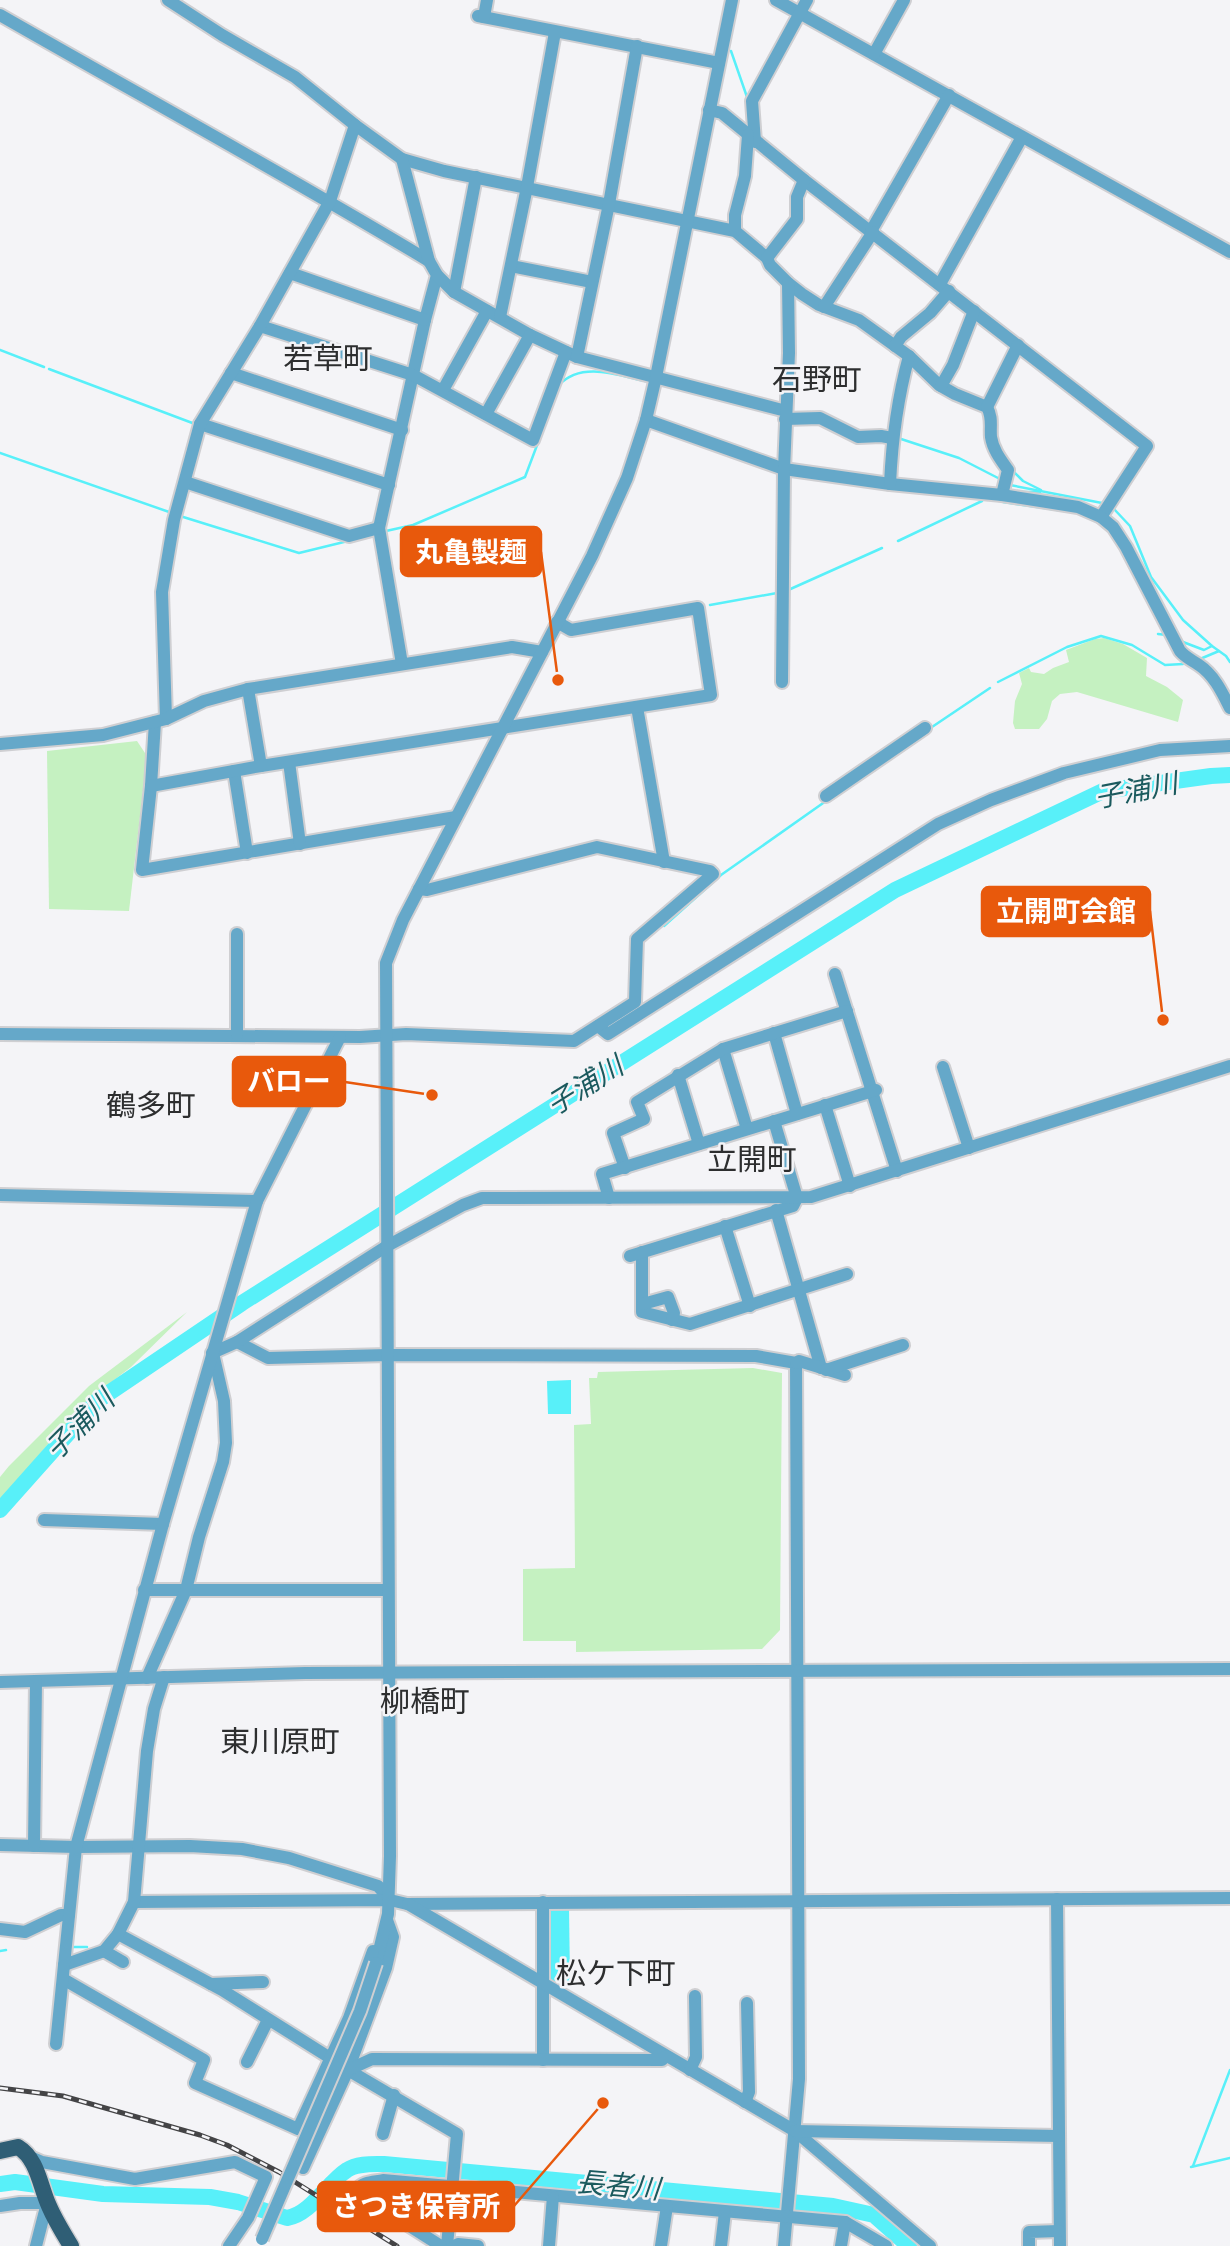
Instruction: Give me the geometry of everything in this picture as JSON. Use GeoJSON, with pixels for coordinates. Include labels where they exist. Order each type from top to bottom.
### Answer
{"type":"FeatureCollection","features":[{"type":"Feature","properties":{"kind":"main road"},"geometry":{"type":"LineString","coordinates":[[0,2151],[18,2147],[26,2152],[71,2246]]}},
{"type":"Feature","properties":{"kind":"street"},"geometry":{"type":"LineString","coordinates":[[487,0],[481,17],[719,63]]}},
{"type":"Feature","properties":{"kind":"street"},"geometry":{"type":"LineString","coordinates":[[260,2242],[360,2011],[376,1963],[390,1900],[386,963],[396,934],[592,556],[627,478],[646,420],[656,377],[732,0]]}},
{"type":"Feature","properties":{"kind":"street"},"geometry":{"type":"LineString","coordinates":[[776,0],[1230,252]]}},
{"type":"Feature","properties":{"kind":"street"},"geometry":{"type":"LineString","coordinates":[[735,231],[735,215],[752,139],[752,100],[807,0]]}},
{"type":"Feature","properties":{"kind":"street"},"geometry":{"type":"LineString","coordinates":[[874,54],[904,0]]}},
{"type":"Feature","properties":{"kind":"street"},"geometry":{"type":"LineString","coordinates":[[175,2],[295,77],[401,159],[444,171],[735,231],[767,258],[770,265],[802,294],[824,307],[859,320],[909,356],[941,386],[987,407],[992,416],[991,438],[997,455],[1008,470],[1002,495]]}},
{"type":"Feature","properties":{"kind":"street"},"geometry":{"type":"LineString","coordinates":[[0,15],[189,124],[330,201],[429,261]]}},
{"type":"Feature","properties":{"kind":"street"},"geometry":{"type":"LineString","coordinates":[[500,317],[555,32]]}},
{"type":"Feature","properties":{"kind":"street"},"geometry":{"type":"LineString","coordinates":[[260,326],[413,375],[533,440],[571,355],[592,282],[637,46]]}},
{"type":"Feature","properties":{"kind":"street"},"geometry":{"type":"LineString","coordinates":[[824,307],[872,231],[949,95]]}},
{"type":"Feature","properties":{"kind":"street"},"geometry":{"type":"LineString","coordinates":[[709,110],[722,113],[804,180],[1147,446],[1101,517]]}},
{"type":"Feature","properties":{"kind":"street"},"geometry":{"type":"LineString","coordinates":[[355,125],[330,201],[260,326],[200,424],[174,520],[162,592],[161,720],[142,870],[456,817]]}},
{"type":"Feature","properties":{"kind":"street"},"geometry":{"type":"LineString","coordinates":[[895,346],[901,337],[930,313],[1023,136]]}},
{"type":"Feature","properties":{"kind":"street"},"geometry":{"type":"LineString","coordinates":[[401,159],[429,261],[437,275],[454,292],[487,311],[571,355],[785,415],[820,418],[858,437],[892,438]]}},
{"type":"Feature","properties":{"kind":"street"},"geometry":{"type":"LineString","coordinates":[[454,292],[476,177]]}},
{"type":"Feature","properties":{"kind":"street"},"geometry":{"type":"LineString","coordinates":[[767,258],[797,219],[797,197],[804,180]]}},
{"type":"Feature","properties":{"kind":"street"},"geometry":{"type":"LineString","coordinates":[[511,266],[592,282]]}},
{"type":"Feature","properties":{"kind":"street"},"geometry":{"type":"LineString","coordinates":[[290,273],[425,320]]}},
{"type":"Feature","properties":{"kind":"street"},"geometry":{"type":"LineString","coordinates":[[402,664],[379,528],[437,275]]}},
{"type":"Feature","properties":{"kind":"street"},"geometry":{"type":"LineString","coordinates":[[782,682],[788,283]]}},
{"type":"Feature","properties":{"kind":"street"},"geometry":{"type":"LineString","coordinates":[[443,390],[487,311]]}},
{"type":"Feature","properties":{"kind":"street"},"geometry":{"type":"LineString","coordinates":[[941,386],[953,365],[974,311]]}},
{"type":"Feature","properties":{"kind":"street"},"geometry":{"type":"LineString","coordinates":[[486,414],[530,335]]}},
{"type":"Feature","properties":{"kind":"street"},"geometry":{"type":"LineString","coordinates":[[987,407],[1018,345]]}},
{"type":"Feature","properties":{"kind":"street"},"geometry":{"type":"LineString","coordinates":[[890,484],[892,438],[909,356]]}},
{"type":"Feature","properties":{"kind":"street"},"geometry":{"type":"LineString","coordinates":[[231,373],[402,430]]}},
{"type":"Feature","properties":{"kind":"street"},"geometry":{"type":"LineString","coordinates":[[646,420],[784,469],[890,484],[1002,495],[1078,507],[1101,517],[1113,527],[1126,547],[1180,651],[1185,658],[1200,665],[1218,684],[1230,708]]}},
{"type":"Feature","properties":{"kind":"street"},"geometry":{"type":"LineString","coordinates":[[200,424],[388,485]]}},
{"type":"Feature","properties":{"kind":"street"},"geometry":{"type":"LineString","coordinates":[[185,482],[349,536],[379,528]]}},
{"type":"Feature","properties":{"kind":"street"},"geometry":{"type":"LineString","coordinates":[[151,786],[711,695],[698,608],[571,630],[557,622]]}},
{"type":"Feature","properties":{"kind":"street"},"geometry":{"type":"LineString","coordinates":[[0,744],[103,735],[161,720],[204,701],[248,689],[512,647],[542,652]]}},
{"type":"Feature","properties":{"kind":"street"},"geometry":{"type":"LineString","coordinates":[[248,689],[261,766]]}},
{"type":"Feature","properties":{"kind":"street"},"geometry":{"type":"LineString","coordinates":[[637,707],[664,862]]}},
{"type":"Feature","properties":{"kind":"street"},"geometry":{"type":"LineString","coordinates":[[826,796],[925,728]]}},
{"type":"Feature","properties":{"kind":"street"},"geometry":{"type":"LineString","coordinates":[[598,1026],[608,1034],[938,824],[991,800],[1064,774],[1160,750],[1230,746]]}},
{"type":"Feature","properties":{"kind":"street"},"geometry":{"type":"LineString","coordinates":[[289,762],[300,844]]}},
{"type":"Feature","properties":{"kind":"street"},"geometry":{"type":"LineString","coordinates":[[234,771],[247,853]]}},
{"type":"Feature","properties":{"kind":"street"},"geometry":{"type":"LineString","coordinates":[[0,1034],[340,1037],[406,1034],[574,1041],[635,1002],[637,940],[713,874],[710,871],[597,847],[427,890],[419,889]]}},
{"type":"Feature","properties":{"kind":"street"},"geometry":{"type":"LineString","coordinates":[[237,934],[237,1035]]}},
{"type":"Feature","properties":{"kind":"street"},"geometry":{"type":"LineString","coordinates":[[835,974],[874,1090],[897,1171]]}},
{"type":"Feature","properties":{"kind":"street"},"geometry":{"type":"LineString","coordinates":[[625,1168],[613,1133],[644,1119],[637,1102],[723,1049],[847,1011]]}},
{"type":"Feature","properties":{"kind":"street"},"geometry":{"type":"LineString","coordinates":[[774,1032],[797,1114]]}},
{"type":"Feature","properties":{"kind":"street"},"geometry":{"type":"LineString","coordinates":[[56,2044],[76,1847],[144,1590],[257,1201],[340,1037]]}},
{"type":"Feature","properties":{"kind":"street"},"geometry":{"type":"LineString","coordinates":[[723,1049],[747,1129]]}},
{"type":"Feature","properties":{"kind":"street"},"geometry":{"type":"LineString","coordinates":[[212,1353],[237,1342],[387,1241],[482,1198],[811,1197],[1230,1066]]}},
{"type":"Feature","properties":{"kind":"street"},"geometry":{"type":"LineString","coordinates":[[943,1068],[969,1148]]}},
{"type":"Feature","properties":{"kind":"street"},"geometry":{"type":"LineString","coordinates":[[678,1075],[699,1144]]}},
{"type":"Feature","properties":{"kind":"street"},"geometry":{"type":"LineString","coordinates":[[609,1198],[602,1174],[874,1090]]}},
{"type":"Feature","properties":{"kind":"street"},"geometry":{"type":"LineString","coordinates":[[825,1105],[850,1186]]}},
{"type":"Feature","properties":{"kind":"street"},"geometry":{"type":"LineString","coordinates":[[774,1121],[797,1198],[793,1206],[636,1254],[642,1312],[690,1324],[847,1274]]}},
{"type":"Feature","properties":{"kind":"street"},"geometry":{"type":"LineString","coordinates":[[0,1195],[257,1201]]}},
{"type":"Feature","properties":{"kind":"street"},"geometry":{"type":"LineString","coordinates":[[776,1210],[824,1369]]}},
{"type":"Feature","properties":{"kind":"street"},"geometry":{"type":"LineString","coordinates":[[725,1226],[750,1306]]}},
{"type":"Feature","properties":{"kind":"street"},"geometry":{"type":"LineString","coordinates":[[643,1304],[668,1297],[674,1313],[672,1320]]}},
{"type":"Feature","properties":{"kind":"street"},"geometry":{"type":"LineString","coordinates":[[237,1342],[268,1358],[388,1355],[756,1356],[799,1362],[845,1375]]}},
{"type":"Feature","properties":{"kind":"street"},"geometry":{"type":"LineString","coordinates":[[824,1369],[902,1345]]}},
{"type":"Feature","properties":{"kind":"street"},"geometry":{"type":"LineString","coordinates":[[147,1678],[186,1590],[199,1537],[223,1462],[226,1443],[224,1401],[212,1353]]}},
{"type":"Feature","properties":{"kind":"street"},"geometry":{"type":"LineString","coordinates":[[784,2246],[799,2079],[796,1363]]}},
{"type":"Feature","properties":{"kind":"street"},"geometry":{"type":"LineString","coordinates":[[44,1521],[163,1524]]}},
{"type":"Feature","properties":{"kind":"street"},"geometry":{"type":"LineString","coordinates":[[144,1590],[387,1590]]}},
{"type":"Feature","properties":{"kind":"street"},"geometry":{"type":"LineString","coordinates":[[0,1682],[389,1673],[1230,1669]]}},
{"type":"Feature","properties":{"kind":"street"},"geometry":{"type":"LineString","coordinates":[[64,1965],[104,1951],[118,1934],[134,1902],[147,1751],[154,1709],[164,1677]]}},
{"type":"Feature","properties":{"kind":"street"},"geometry":{"type":"LineString","coordinates":[[34,1846],[36,1681]]}},
{"type":"Feature","properties":{"kind":"street"},"geometry":{"type":"LineString","coordinates":[[0,1846],[216,1847],[289,1858],[378,1886],[390,1900]]}},
{"type":"Feature","properties":{"kind":"street"},"geometry":{"type":"LineString","coordinates":[[134,1902],[390,1900],[407,1904],[1230,1898]]}},
{"type":"Feature","properties":{"kind":"street"},"geometry":{"type":"LineString","coordinates":[[1057,1899],[1060,2246]]}},
{"type":"Feature","properties":{"kind":"street"},"geometry":{"type":"LineString","coordinates":[[543,1902],[543,2060]]}},
{"type":"Feature","properties":{"kind":"street"},"geometry":{"type":"LineString","coordinates":[[407,1904],[795,2130],[929,2246]]}},
{"type":"Feature","properties":{"kind":"street"},"geometry":{"type":"LineString","coordinates":[[0,1929],[25,1932],[61,1915],[69,1915]]}},
{"type":"Feature","properties":{"kind":"street"},"geometry":{"type":"LineString","coordinates":[[298,2129],[364,1978],[378,1934],[387,1919]]}},
{"type":"Feature","properties":{"kind":"street"},"geometry":{"type":"LineString","coordinates":[[303,2168],[348,2070],[386,1968],[393,1937],[387,1919]]}},
{"type":"Feature","properties":{"kind":"street"},"geometry":{"type":"LineString","coordinates":[[118,1934],[211,1984],[348,2070],[457,2134],[447,2246]]}},
{"type":"Feature","properties":{"kind":"street"},"geometry":{"type":"LineString","coordinates":[[104,1951],[123,1962]]}},
{"type":"Feature","properties":{"kind":"street"},"geometry":{"type":"LineString","coordinates":[[63,1979],[204,2060],[195,2083],[317,2138]]}},
{"type":"Feature","properties":{"kind":"street"},"geometry":{"type":"LineString","coordinates":[[211,1984],[263,1982]]}},
{"type":"Feature","properties":{"kind":"street"},"geometry":{"type":"LineString","coordinates":[[690,2070],[696,2057],[695,1996]]}},
{"type":"Feature","properties":{"kind":"street"},"geometry":{"type":"LineString","coordinates":[[746,2102],[749,2092],[747,2004]]}},
{"type":"Feature","properties":{"kind":"street"},"geometry":{"type":"LineString","coordinates":[[247,2062],[268,2020]]}},
{"type":"Feature","properties":{"kind":"street"},"geometry":{"type":"LineString","coordinates":[[348,2070],[372,2059],[662,2060],[666,2056]]}},
{"type":"Feature","properties":{"kind":"street"},"geometry":{"type":"LineString","coordinates":[[383,2134],[394,2095]]}},
{"type":"Feature","properties":{"kind":"street"},"geometry":{"type":"LineString","coordinates":[[795,2130],[1059,2136]]}},
{"type":"Feature","properties":{"kind":"street"},"geometry":{"type":"LineString","coordinates":[[28,2156],[42,2162],[135,2179],[235,2162],[267,2177],[248,2218],[229,2246]]}},
{"type":"Feature","properties":{"kind":"street"},"geometry":{"type":"LineString","coordinates":[[441,2246],[357,2190],[365,2183],[383,2180],[453,2183],[553,2196],[845,2222],[886,2246]]}},
{"type":"Feature","properties":{"kind":"street"},"geometry":{"type":"LineString","coordinates":[[548,2246],[553,2196]]}},
{"type":"Feature","properties":{"kind":"street"},"geometry":{"type":"LineString","coordinates":[[0,2206],[47,2198],[36,2246]]}},
{"type":"Feature","properties":{"kind":"street"},"geometry":{"type":"LineString","coordinates":[[661,2246],[667,2206]]}},
{"type":"Feature","properties":{"kind":"street"},"geometry":{"type":"LineString","coordinates":[[721,2246],[725,2212]]}},
{"type":"Feature","properties":{"kind":"street"},"geometry":{"type":"LineString","coordinates":[[841,2246],[845,2222]]}},
{"type":"Feature","properties":{"kind":"street"},"geometry":{"type":"LineString","coordinates":[[1029,2246],[1029,2232],[1059,2231]]}},
{"type":"Feature","properties":{"kind":"street"},"geometry":{"type":"LineString","coordinates":[[454,2246],[478,2246]]}},
{"type":"Feature","properties":{"kind":"green space"},"geometry":{"type":"Polygon","coordinates":[[[1104,638],[1123,644],[1147,658],[1146,676],[1167,687],[1183,700],[1178,722],[1077,692],[1060,694],[1052,701],[1047,719],[1039,729],[1015,729],[1015,701],[1022,684],[1019,673],[1029,668],[1031,672],[1044,674],[1069,662],[1066,650],[1104,638]]]}},
{"type":"Feature","properties":{"kind":"green space"},"geometry":{"type":"Polygon","coordinates":[[[137,741],[147,756],[129,911],[49,909],[47,751],[137,741]]]}},
{"type":"Feature","properties":{"kind":"green space"},"geometry":{"type":"Polygon","coordinates":[[[187,1312],[131,1367],[92,1397],[88,1406],[72,1422],[63,1426],[0,1502],[0,1477],[9,1466],[89,1386],[187,1312]]]}},
{"type":"Feature","properties":{"kind":"green space"},"geometry":{"type":"Polygon","coordinates":[[[753,1368],[782,1373],[780,1630],[762,1649],[576,1652],[576,1641],[523,1641],[523,1569],[575,1568],[574,1425],[591,1424],[589,1378],[597,1378],[598,1372],[753,1368]]]}},
{"type":"Feature","properties":{"kind":"water"},"geometry":{"type":"Polygon","coordinates":[[[571,1380],[571,1414],[548,1414],[547,1381],[571,1380]]]}},
{"type":"Feature","properties":{"kind":"water"},"geometry":{"type":"Polygon","coordinates":[[[546,1907],[569,1907],[570,1981],[551,1982],[544,1979],[546,1907]]]}},
{"type":"Feature","properties":{"kind":"waterway"},"geometry":{"type":"LineString","coordinates":[[731,51],[747,97]]}},
{"type":"Feature","properties":{"kind":"waterway"},"geometry":{"type":"LineString","coordinates":[[0,350],[44,367]]}},
{"type":"Feature","properties":{"kind":"waterway"},"geometry":{"type":"LineString","coordinates":[[49,369],[195,424]]}},
{"type":"Feature","properties":{"kind":"waterway"},"geometry":{"type":"LineString","coordinates":[[559,385],[578,373],[589,372],[612,373],[645,381]]}},
{"type":"Feature","properties":{"kind":"waterway"},"geometry":{"type":"LineString","coordinates":[[898,438],[959,458],[998,478]]}},
{"type":"Feature","properties":{"kind":"waterway"},"geometry":{"type":"LineString","coordinates":[[386,531],[413,525],[525,477],[539,440]]}},
{"type":"Feature","properties":{"kind":"waterway"},"geometry":{"type":"LineString","coordinates":[[0,453],[172,513]]}},
{"type":"Feature","properties":{"kind":"waterway"},"geometry":{"type":"LineString","coordinates":[[1012,470],[1023,481],[1041,490]]}},
{"type":"Feature","properties":{"kind":"waterway"},"geometry":{"type":"LineString","coordinates":[[1010,485],[1102,503]]}},
{"type":"Feature","properties":{"kind":"waterway"},"geometry":{"type":"LineString","coordinates":[[1023,492],[1040,492]]}},
{"type":"Feature","properties":{"kind":"waterway"},"geometry":{"type":"LineString","coordinates":[[898,541],[982,501]]}},
{"type":"Feature","properties":{"kind":"waterway"},"geometry":{"type":"LineString","coordinates":[[1003,502],[1071,512]]}},
{"type":"Feature","properties":{"kind":"waterway"},"geometry":{"type":"LineString","coordinates":[[1114,509],[1130,526],[1151,577],[1183,620],[1230,662]]}},
{"type":"Feature","properties":{"kind":"waterway"},"geometry":{"type":"LineString","coordinates":[[180,516],[299,553],[348,541]]}},
{"type":"Feature","properties":{"kind":"waterway"},"geometry":{"type":"LineString","coordinates":[[786,591],[882,548]]}},
{"type":"Feature","properties":{"kind":"waterway"},"geometry":{"type":"LineString","coordinates":[[710,605],[777,593]]}},
{"type":"Feature","properties":{"kind":"waterway"},"geometry":{"type":"LineString","coordinates":[[1158,634],[1167,635]]}},
{"type":"Feature","properties":{"kind":"waterway"},"geometry":{"type":"LineString","coordinates":[[998,682],[1067,647],[1101,636],[1132,645],[1165,665],[1183,664]]}},
{"type":"Feature","properties":{"kind":"waterway"},"geometry":{"type":"LineString","coordinates":[[1183,642],[1204,650],[1212,646]]}},
{"type":"Feature","properties":{"kind":"waterway"},"geometry":{"type":"LineString","coordinates":[[1200,659],[1219,651]]}},
{"type":"Feature","properties":{"kind":"waterway"},"geometry":{"type":"LineString","coordinates":[[929,729],[990,688]]}},
{"type":"Feature","properties":{"kind":"waterway","name":"子浦川"},"geometry":{"type":"LineString","coordinates":[[0,1510],[97,1401],[242,1303],[895,890],[1103,791],[1230,775]]}},
{"type":"Feature","properties":{"kind":"waterway"},"geometry":{"type":"LineString","coordinates":[[664,926],[721,875],[826,801]]}},
{"type":"Feature","properties":{"kind":"waterway"},"geometry":{"type":"LineString","coordinates":[[72,1947],[87,1947]]}},
{"type":"Feature","properties":{"kind":"waterway"},"geometry":{"type":"LineString","coordinates":[[0,1951],[6,1950]]}},
{"type":"Feature","properties":{"kind":"waterway"},"geometry":{"type":"LineString","coordinates":[[1193,2166],[1230,2070]]}},
{"type":"Feature","properties":{"kind":"waterway"},"geometry":{"type":"LineString","coordinates":[[1191,2167],[1230,2158]]}},
{"type":"Feature","properties":{"kind":"waterway","name":"長者川"},"geometry":{"type":"LineString","coordinates":[[0,2184],[15,2182],[103,2194],[210,2197],[238,2202],[287,2218],[304,2211],[351,2168],[365,2164],[384,2164],[833,2206],[874,2215],[909,2246]]}},
{"type":"Feature","properties":{"kind":"railway"},"geometry":{"type":"LineString","coordinates":[[0,2088],[63,2096],[227,2145],[279,2172],[397,2246]]}},
{"type":"Feature","properties":{"kind":"place","name":"丸亀製麺"},"geometry":{"type":"Point","coordinates":[558,680]}},
{"type":"Feature","properties":{"kind":"place","name":"立開町会館"},"geometry":{"type":"Point","coordinates":[1163,1020]}},
{"type":"Feature","properties":{"kind":"place","name":"バロー"},"geometry":{"type":"Point","coordinates":[432,1095]}},
{"type":"Feature","properties":{"kind":"place","name":"さつき保育所"},"geometry":{"type":"Point","coordinates":[603,2103]}},
{"type":"Feature","properties":{"kind":"district","name":"若草町"},"geometry":{"type":"Point","coordinates":[328,359]}},
{"type":"Feature","properties":{"kind":"district","name":"石野町"},"geometry":{"type":"Point","coordinates":[817,380]}},
{"type":"Feature","properties":{"kind":"district","name":"鶴多町"},"geometry":{"type":"Point","coordinates":[151,1106]}},
{"type":"Feature","properties":{"kind":"district","name":"立開町"},"geometry":{"type":"Point","coordinates":[752,1160]}},
{"type":"Feature","properties":{"kind":"district","name":"柳橋町"},"geometry":{"type":"Point","coordinates":[425,1702]}},
{"type":"Feature","properties":{"kind":"district","name":"東川原町"},"geometry":{"type":"Point","coordinates":[280,1742]}},
{"type":"Feature","properties":{"kind":"district","name":"松ケ下町"},"geometry":{"type":"Point","coordinates":[616,1974]}}]}
